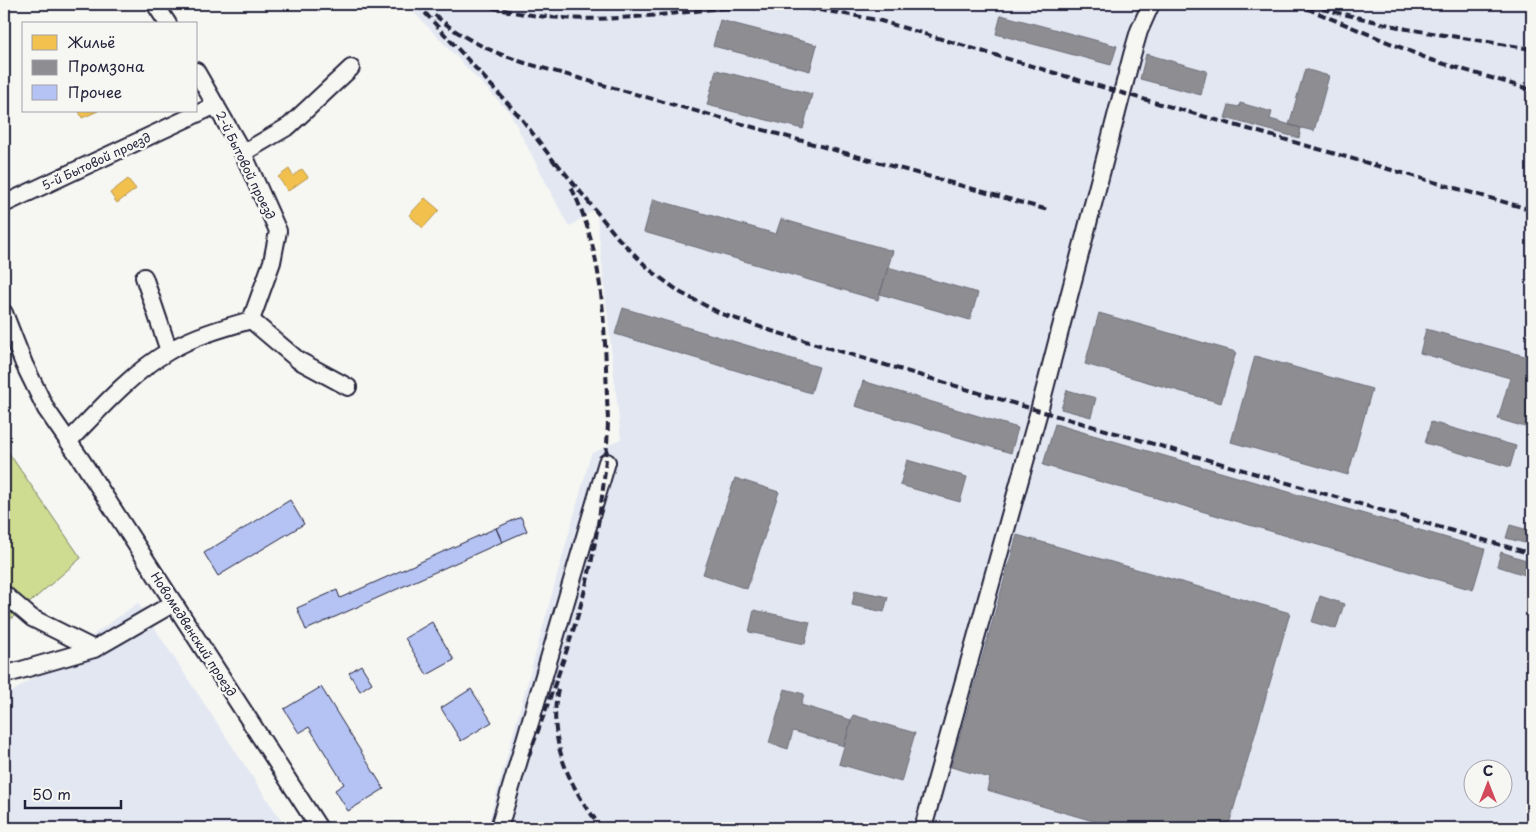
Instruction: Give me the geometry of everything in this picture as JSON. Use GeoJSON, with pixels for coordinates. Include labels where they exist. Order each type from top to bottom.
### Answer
{"type":"FeatureCollection","features":[{"type":"Feature","properties":{"kind":"street"},"geometry":{"type":"LineString","coordinates":[[155,4],[167,22]]}},
{"type":"Feature","properties":{"kind":"street"},"geometry":{"type":"LineString","coordinates":[[923,828],[1039,411],[1132,55],[1139,31],[1151,4]]}},
{"type":"Feature","properties":{"kind":"street"},"geometry":{"type":"LineString","coordinates":[[242,153],[289,126],[351,68]]}},
{"type":"Feature","properties":{"kind":"street","name":"2-й Бытовой проезд"},"geometry":{"type":"LineString","coordinates":[[198,74],[242,153],[278,230],[272,262],[251,320]]}},
{"type":"Feature","properties":{"kind":"street","name":"5-й Бытовой проезд"},"geometry":{"type":"LineString","coordinates":[[4,204],[216,106]]}},
{"type":"Feature","properties":{"kind":"street"},"geometry":{"type":"LineString","coordinates":[[144,277],[169,351]]}},
{"type":"Feature","properties":{"kind":"street","name":"Новомедвенский проезд"},"geometry":{"type":"LineString","coordinates":[[4,313],[24,364],[46,409],[69,441],[319,828]]}},
{"type":"Feature","properties":{"kind":"street"},"geometry":{"type":"LineString","coordinates":[[69,441],[134,376],[169,351],[210,332],[251,320],[298,360],[348,387]]}},
{"type":"Feature","properties":{"kind":"street"},"geometry":{"type":"LineString","coordinates":[[499,828],[607,462]]}},
{"type":"Feature","properties":{"kind":"street"},"geometry":{"type":"LineString","coordinates":[[4,594],[32,618],[94,649]]}},
{"type":"Feature","properties":{"kind":"street"},"geometry":{"type":"LineString","coordinates":[[4,675],[94,649],[174,603]]}},
{"type":"Feature","properties":{"kind":"shaded area"},"geometry":{"type":"Polygon","coordinates":[[[406,4],[1532,4],[1532,828],[487,828],[591,454],[621,439],[596,208],[569,227],[510,113],[406,4]]]}},
{"type":"Feature","properties":{"kind":"shaded area"},"geometry":{"type":"Polygon","coordinates":[[[138,603],[286,828],[4,828],[4,698],[138,603]]]}},
{"type":"Feature","properties":{"kind":"green space"},"geometry":{"type":"Polygon","coordinates":[[[4,446],[81,558],[4,625],[4,446]]]}},
{"type":"Feature","properties":{"kind":"building: Жильё"},"geometry":{"type":"Polygon","coordinates":[[[79,112],[96,112],[82,118],[79,112]]]}},
{"type":"Feature","properties":{"kind":"building: Жильё"},"geometry":{"type":"Polygon","coordinates":[[[289,169],[293,176],[302,169],[308,177],[288,191],[278,177],[289,169]]]}},
{"type":"Feature","properties":{"kind":"building: Жильё"},"geometry":{"type":"Polygon","coordinates":[[[128,179],[136,189],[117,203],[110,193],[128,179]]]}},
{"type":"Feature","properties":{"kind":"building: Жильё"},"geometry":{"type":"Polygon","coordinates":[[[425,198],[439,210],[423,228],[409,215],[425,198]]]}},
{"type":"Feature","properties":{"kind":"building: Промзона"},"geometry":{"type":"Polygon","coordinates":[[[1001,15],[1117,46],[1111,65],[996,34],[1001,15]]]}},
{"type":"Feature","properties":{"kind":"building: Промзона"},"geometry":{"type":"Polygon","coordinates":[[[720,20],[817,45],[810,71],[713,46],[720,20]]]}},
{"type":"Feature","properties":{"kind":"building: Промзона"},"geometry":{"type":"Polygon","coordinates":[[[1146,54],[1207,71],[1201,95],[1140,79],[1146,54]]]}},
{"type":"Feature","properties":{"kind":"building: Промзона"},"geometry":{"type":"Polygon","coordinates":[[[1305,69],[1329,76],[1314,131],[1289,125],[1305,69]]]}},
{"type":"Feature","properties":{"kind":"building: Промзона"},"geometry":{"type":"Polygon","coordinates":[[[716,70],[812,94],[803,129],[707,105],[716,70]]]}},
{"type":"Feature","properties":{"kind":"building: Промзона"},"geometry":{"type":"Polygon","coordinates":[[[1240,103],[1272,112],[1270,119],[1301,128],[1299,138],[1225,118],[1229,105],[1239,107],[1240,103]]]}},
{"type":"Feature","properties":{"kind":"building: Промзона"},"geometry":{"type":"Polygon","coordinates":[[[653,199],[776,234],[781,219],[893,251],[878,300],[644,232],[653,199]]]}},
{"type":"Feature","properties":{"kind":"building: Промзона"},"geometry":{"type":"Polygon","coordinates":[[[888,267],[978,293],[970,320],[880,294],[888,267]]]}},
{"type":"Feature","properties":{"kind":"building: Промзона"},"geometry":{"type":"Polygon","coordinates":[[[623,308],[819,367],[811,393],[615,334],[623,308]]]}},
{"type":"Feature","properties":{"kind":"building: Промзона"},"geometry":{"type":"Polygon","coordinates":[[[1099,313],[1236,352],[1221,403],[1085,364],[1099,313]]]}},
{"type":"Feature","properties":{"kind":"building: Промзона"},"geometry":{"type":"Polygon","coordinates":[[[1426,329],[1532,358],[1532,400],[1525,427],[1498,419],[1510,378],[1420,353],[1426,329]]]}},
{"type":"Feature","properties":{"kind":"building: Промзона"},"geometry":{"type":"Polygon","coordinates":[[[1255,356],[1372,389],[1348,475],[1231,442],[1255,356]]]}},
{"type":"Feature","properties":{"kind":"building: Промзона"},"geometry":{"type":"Polygon","coordinates":[[[863,381],[1018,428],[1011,453],[855,406],[863,381]]]}},
{"type":"Feature","properties":{"kind":"building: Промзона"},"geometry":{"type":"Polygon","coordinates":[[[1067,390],[1096,398],[1091,417],[1061,409],[1067,390]]]}},
{"type":"Feature","properties":{"kind":"building: Промзона"},"geometry":{"type":"Polygon","coordinates":[[[1431,422],[1516,446],[1510,467],[1425,443],[1431,422]]]}},
{"type":"Feature","properties":{"kind":"building: Промзона"},"geometry":{"type":"Polygon","coordinates":[[[1055,424],[1485,549],[1473,590],[1043,465],[1055,424]]]}},
{"type":"Feature","properties":{"kind":"building: Промзона"},"geometry":{"type":"Polygon","coordinates":[[[907,460],[967,477],[960,502],[900,485],[907,460]]]}},
{"type":"Feature","properties":{"kind":"building: Промзона"},"geometry":{"type":"Polygon","coordinates":[[[735,478],[779,492],[747,589],[703,574],[735,478]]]}},
{"type":"Feature","properties":{"kind":"building: Промзона"},"geometry":{"type":"Polygon","coordinates":[[[1510,525],[1532,531],[1532,545],[1506,538],[1510,525]]]}},
{"type":"Feature","properties":{"kind":"building: Промзона"},"geometry":{"type":"Polygon","coordinates":[[[1017,535],[1290,613],[1228,828],[1099,828],[1100,823],[987,790],[990,778],[951,767],[1017,535]]]}},
{"type":"Feature","properties":{"kind":"building: Промзона"},"geometry":{"type":"Polygon","coordinates":[[[1501,552],[1529,561],[1525,575],[1497,566],[1501,552]]]}},
{"type":"Feature","properties":{"kind":"building: Промзона"},"geometry":{"type":"Polygon","coordinates":[[[855,590],[888,597],[884,612],[852,605],[855,590]]]}},
{"type":"Feature","properties":{"kind":"building: Промзона"},"geometry":{"type":"Polygon","coordinates":[[[1320,596],[1344,604],[1336,629],[1312,622],[1320,596]]]}},
{"type":"Feature","properties":{"kind":"building: Промзона"},"geometry":{"type":"Polygon","coordinates":[[[754,610],[810,622],[805,644],[749,632],[754,610]]]}},
{"type":"Feature","properties":{"kind":"building: Промзона"},"geometry":{"type":"Polygon","coordinates":[[[785,689],[804,694],[801,705],[851,720],[844,746],[793,731],[788,749],[769,743],[785,689]]]}},
{"type":"Feature","properties":{"kind":"building: Промзона"},"geometry":{"type":"Polygon","coordinates":[[[853,715],[915,733],[901,782],[839,764],[853,715]]]}},
{"type":"Feature","properties":{"kind":"building: Прочее"},"geometry":{"type":"Polygon","coordinates":[[[290,500],[304,524],[218,576],[204,553],[290,500]]]}},
{"type":"Feature","properties":{"kind":"building: Прочее"},"geometry":{"type":"Polygon","coordinates":[[[521,517],[527,531],[502,542],[496,528],[521,517]]]}},
{"type":"Feature","properties":{"kind":"building: Прочее"},"geometry":{"type":"Polygon","coordinates":[[[496,528],[502,542],[306,630],[297,608],[337,590],[340,598],[496,528]]]}},
{"type":"Feature","properties":{"kind":"building: Прочее"},"geometry":{"type":"Polygon","coordinates":[[[432,622],[454,660],[427,675],[405,638],[432,622]]]}},
{"type":"Feature","properties":{"kind":"building: Прочее"},"geometry":{"type":"Polygon","coordinates":[[[361,665],[372,683],[360,691],[349,673],[361,665]]]}},
{"type":"Feature","properties":{"kind":"building: Прочее"},"geometry":{"type":"Polygon","coordinates":[[[321,687],[384,789],[348,811],[335,790],[344,784],[309,727],[299,733],[284,709],[321,687]]]}},
{"type":"Feature","properties":{"kind":"building: Прочее"},"geometry":{"type":"Polygon","coordinates":[[[471,689],[492,722],[461,741],[441,708],[471,689]]]}},
{"type":"Feature","properties":{"kind":"railway"},"geometry":{"type":"LineString","coordinates":[[417,4],[521,118],[559,168]]}},
{"type":"Feature","properties":{"kind":"railway"},"geometry":{"type":"LineString","coordinates":[[480,4],[512,12],[574,19],[635,17],[730,7]]}},
{"type":"Feature","properties":{"kind":"railway"},"geometry":{"type":"LineString","coordinates":[[1296,4],[1431,60],[1532,90]]}},
{"type":"Feature","properties":{"kind":"railway"},"geometry":{"type":"LineString","coordinates":[[723,8],[785,7],[833,12],[881,21],[1122,93],[1532,210]]}},
{"type":"Feature","properties":{"kind":"railway"},"geometry":{"type":"LineString","coordinates":[[1322,9],[1407,29],[1532,49]]}},
{"type":"Feature","properties":{"kind":"railway"},"geometry":{"type":"LineString","coordinates":[[435,15],[445,24],[478,44],[525,63],[1048,210]]}},
{"type":"Feature","properties":{"kind":"railway"},"geometry":{"type":"LineString","coordinates":[[556,162],[618,238],[650,270],[681,293],[722,314],[772,331],[1016,404],[1532,554]]}},
{"type":"Feature","properties":{"kind":"railway"},"geometry":{"type":"LineString","coordinates":[[529,756],[579,613],[591,564],[603,492],[606,456],[608,420],[602,301],[592,243],[571,187]]}},
{"type":"Feature","properties":{"kind":"railway"},"geometry":{"type":"LineString","coordinates":[[558,689],[555,708],[556,727],[564,763],[580,797],[602,828]]}}]}
